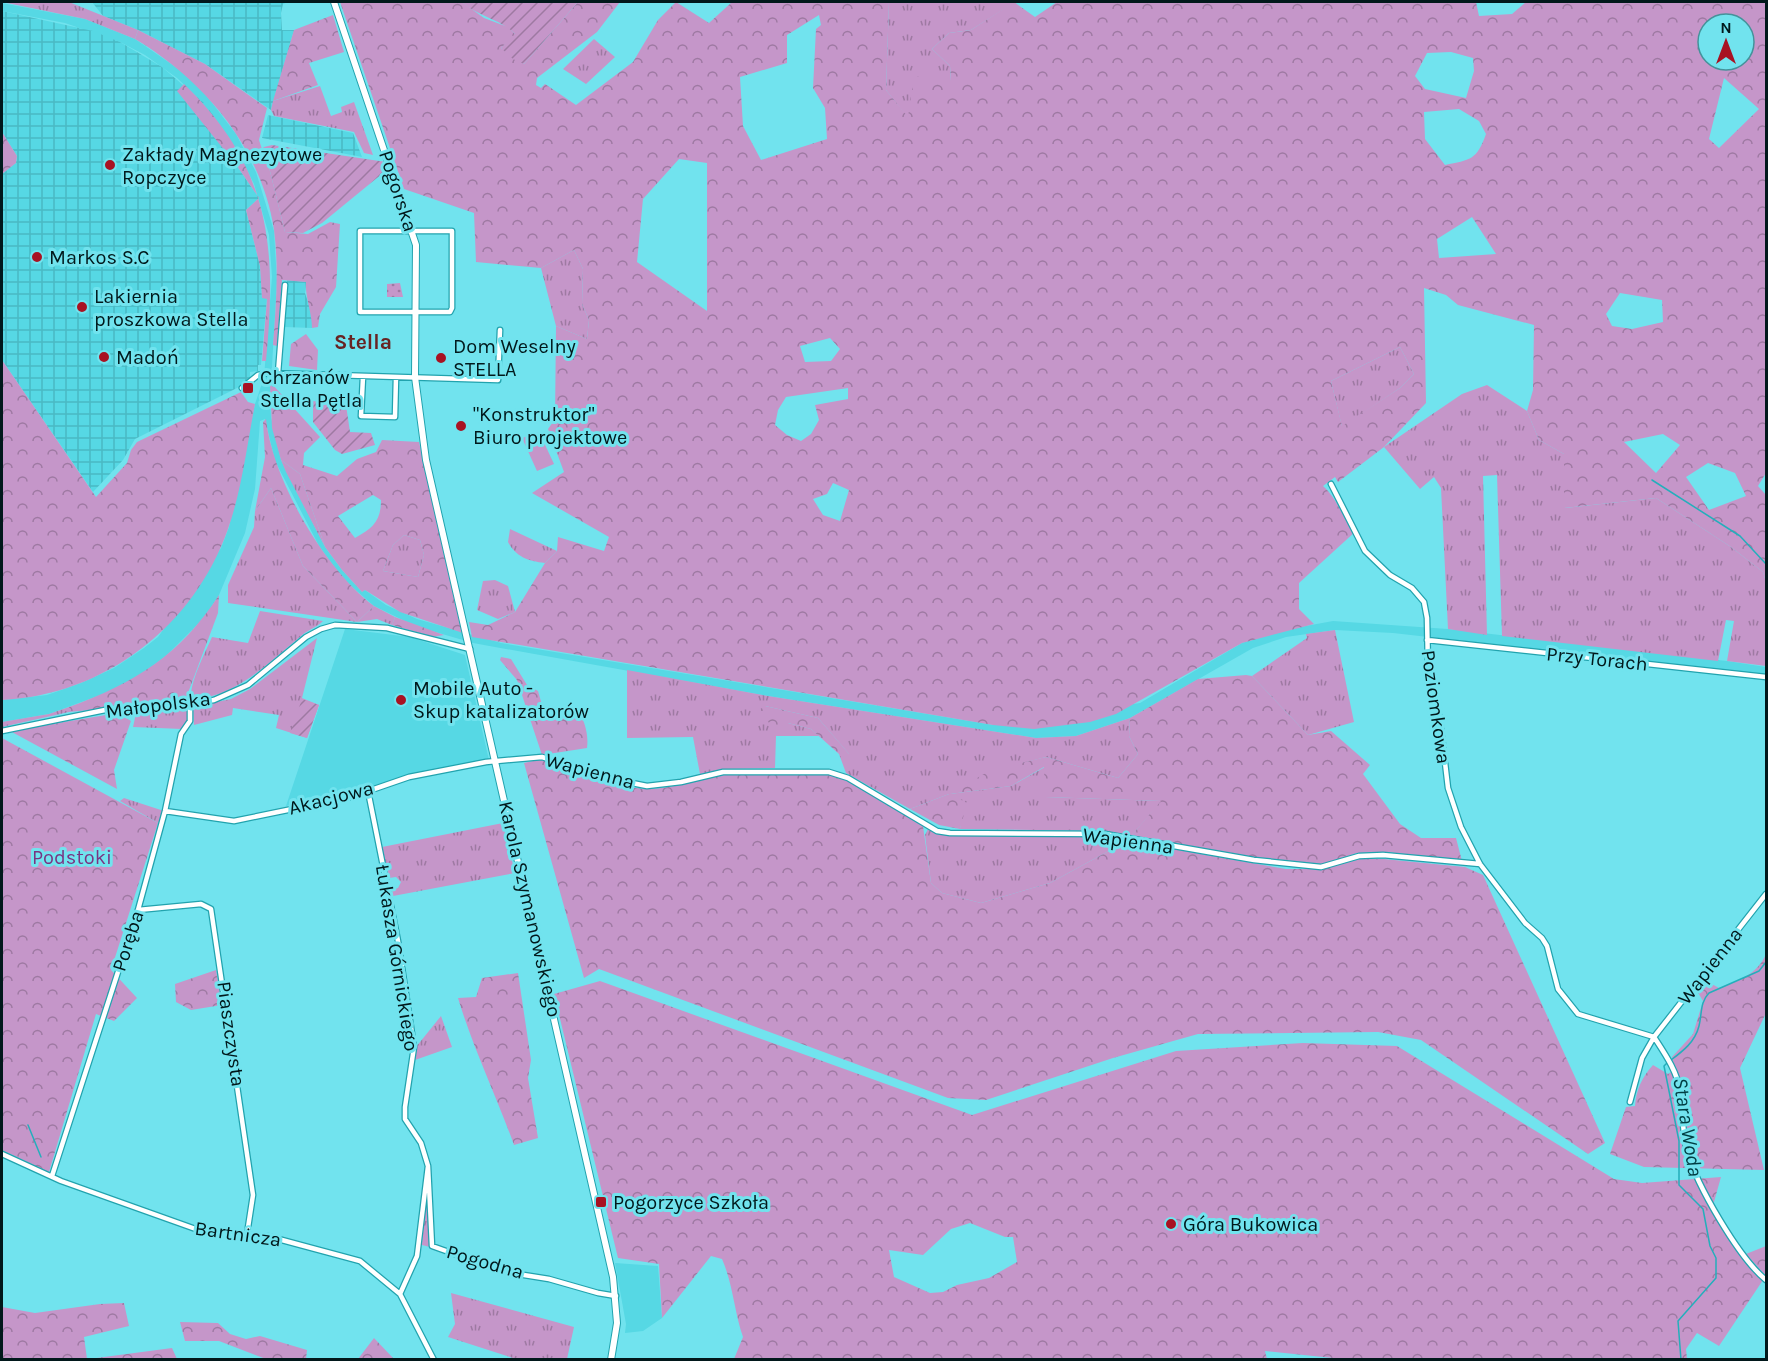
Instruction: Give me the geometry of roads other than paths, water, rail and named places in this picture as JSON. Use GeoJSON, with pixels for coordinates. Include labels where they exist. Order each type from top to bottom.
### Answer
{"type":"FeatureCollection","features":[{"type":"Feature","properties":{"kind":"street","name":"Pogorska"},"geometry":{"type":"LineString","coordinates":[[334,2],[416,245],[415,378],[426,460]]}},
{"type":"Feature","properties":{"kind":"street"},"geometry":{"type":"LineString","coordinates":[[360,231],[413,231],[452,231],[452,308],[450,312],[360,312],[360,231]]}},
{"type":"Feature","properties":{"kind":"street"},"geometry":{"type":"LineString","coordinates":[[278,373],[285,285]]}},
{"type":"Feature","properties":{"kind":"street"},"geometry":{"type":"LineString","coordinates":[[242,388],[258,375],[278,373],[498,380],[500,330]]}},
{"type":"Feature","properties":{"kind":"street"},"geometry":{"type":"LineString","coordinates":[[363,377],[361,416],[395,417],[396,377]]}},
{"type":"Feature","properties":{"kind":"street","name":"Karola Szymanowskiego"},"geometry":{"type":"LineString","coordinates":[[426,460],[616,1296],[617,1323],[611,1359]]}},
{"type":"Feature","properties":{"kind":"street","name":"Poziomkowa"},"geometry":{"type":"LineString","coordinates":[[1331,484],[1356,538],[1377,563],[1419,594],[1426,609],[1428,668],[1440,720],[1448,788],[1461,827],[1480,864]]}},
{"type":"Feature","properties":{"kind":"street","name":"Małopolska"},"geometry":{"type":"LineString","coordinates":[[2,731],[105,710],[190,704],[231,694],[248,685],[306,637],[321,628],[335,626],[387,628],[470,649]]}},
{"type":"Feature","properties":{"kind":"street","name":"Przy Torach"},"geometry":{"type":"LineString","coordinates":[[1427,640],[1767,677]]}},
{"type":"Feature","properties":{"kind":"street","name":"Poręba"},"geometry":{"type":"LineString","coordinates":[[52,1176],[138,910],[165,811],[181,734],[190,721],[190,704]]}},
{"type":"Feature","properties":{"kind":"street","name":"Wapienna"},"geometry":{"type":"LineString","coordinates":[[496,762],[542,757],[622,782],[647,786],[723,772],[830,772],[848,777],[923,824],[943,832],[1105,834],[1201,852],[1321,867],[1359,856],[1383,855],[1480,864]]}},
{"type":"Feature","properties":{"kind":"street","name":"Akacjowa"},"geometry":{"type":"LineString","coordinates":[[165,811],[234,821],[368,791],[409,777],[496,762]]}},
{"type":"Feature","properties":{"kind":"street","name":"Łukasza Górnickiego"},"geometry":{"type":"LineString","coordinates":[[368,791],[396,930],[414,1047],[405,1119],[421,1143],[428,1166],[418,1249],[399,1294]]}},
{"type":"Feature","properties":{"kind":"street"},"geometry":{"type":"LineString","coordinates":[[1480,864],[1525,923],[1542,938],[1547,946],[1558,989],[1578,1014],[1654,1037],[1672,1066],[1680,1089],[1686,1150],[1692,1164],[1732,1239],[1767,1280]]}},
{"type":"Feature","properties":{"kind":"street","name":"Wapienna"},"geometry":{"type":"LineString","coordinates":[[1630,1102],[1642,1058],[1654,1037],[1767,894]]}},
{"type":"Feature","properties":{"kind":"street","name":"Piaszczysta"},"geometry":{"type":"LineString","coordinates":[[138,910],[201,904],[211,909],[253,1195],[247,1234]]}},
{"type":"Feature","properties":{"kind":"street","name":"Bartnicza"},"geometry":{"type":"LineString","coordinates":[[2,1154],[52,1176],[196,1229],[215,1234],[247,1234],[302,1244],[360,1261],[399,1294],[434,1359]]}},
{"type":"Feature","properties":{"kind":"street","name":"Pogodna"},"geometry":{"type":"LineString","coordinates":[[428,1166],[432,1246],[505,1272],[549,1279],[616,1296]]}},
{"type":"Feature","properties":{"kind":"waterway","name":"Stara Woda"},"geometry":{"type":"LineString","coordinates":[[1652,480],[1740,536],[1766,564]]}},
{"type":"Feature","properties":{"kind":"waterway","name":"Stara Woda"},"geometry":{"type":"LineString","coordinates":[[1671,1060],[1695,1037],[1703,1004],[1709,993],[1759,971],[1766,962]]}},
{"type":"Feature","properties":{"kind":"waterway","name":"Stara Woda"},"geometry":{"type":"LineString","coordinates":[[1667,1063],[1664,1066],[1679,1141],[1679,1185],[1703,1209],[1710,1246],[1716,1258],[1716,1278],[1678,1321],[1681,1360]]}},
{"type":"Feature","properties":{"kind":"waterway"},"geometry":{"type":"LineString","coordinates":[[28,1125],[41,1157]]}},
{"type":"Feature","properties":{"kind":"place","name":"Zakłady Magnezytowe Ropczyce"},"geometry":{"type":"Point","coordinates":[110,165]}},
{"type":"Feature","properties":{"kind":"place","name":"Markos S.C"},"geometry":{"type":"Point","coordinates":[37,257]}},
{"type":"Feature","properties":{"kind":"place","name":"Lakiernia proszkowa Stella"},"geometry":{"type":"Point","coordinates":[82,307]}},
{"type":"Feature","properties":{"kind":"place","name":"Madoń"},"geometry":{"type":"Point","coordinates":[104,357]}},
{"type":"Feature","properties":{"kind":"place","name":"Dom Weselny STELLA"},"geometry":{"type":"Point","coordinates":[441,358]}},
{"type":"Feature","properties":{"kind":"place","name":"Chrzanów Stella Pętla"},"geometry":{"type":"Point","coordinates":[248,388]}},
{"type":"Feature","properties":{"kind":"place","name":"\"Konstruktor\" Biuro projektowe"},"geometry":{"type":"Point","coordinates":[461,426]}},
{"type":"Feature","properties":{"kind":"place","name":"Mobile Auto - Skup katalizatorów"},"geometry":{"type":"Point","coordinates":[401,700]}},
{"type":"Feature","properties":{"kind":"place","name":"Pogorzyce Szkoła"},"geometry":{"type":"Point","coordinates":[601,1202]}},
{"type":"Feature","properties":{"kind":"place","name":"Góra Bukowica"},"geometry":{"type":"Point","coordinates":[1171,1224]}},
{"type":"Feature","properties":{"kind":"district","name":"Stella"},"geometry":{"type":"Point","coordinates":[363,342]}},
{"type":"Feature","properties":{"kind":"park label","name":"Podstoki"},"geometry":{"type":"Point","coordinates":[72,857]}}]}
